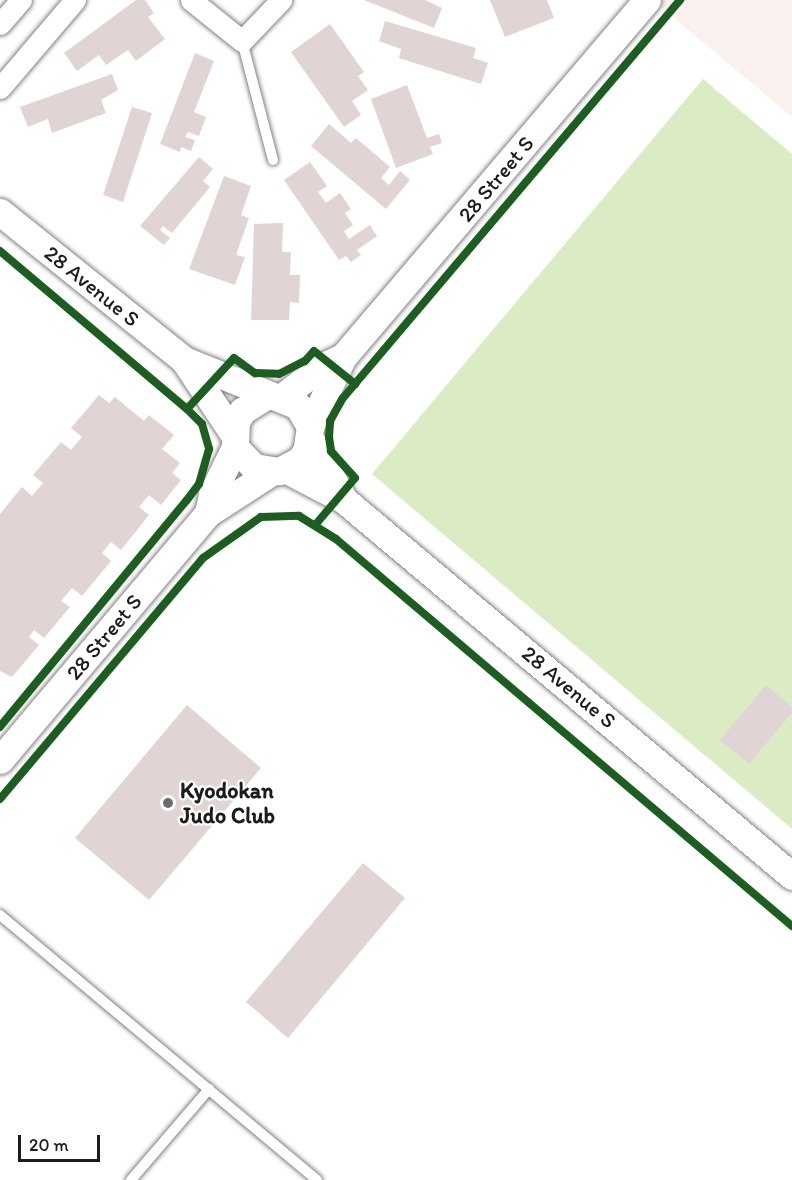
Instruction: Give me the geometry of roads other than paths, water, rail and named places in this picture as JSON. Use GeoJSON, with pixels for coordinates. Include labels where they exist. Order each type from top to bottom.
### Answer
{"type":"FeatureCollection","features":[{"type":"Feature","properties":{"kind":"street"},"geometry":{"type":"LineString","coordinates":[[0,24],[21,0]]}},
{"type":"Feature","properties":{"kind":"street"},"geometry":{"type":"LineString","coordinates":[[0,88],[75,0]]}},
{"type":"Feature","properties":{"kind":"street"},"geometry":{"type":"LineString","coordinates":[[191,0],[242,41],[281,0]]}},
{"type":"Feature","properties":{"kind":"street","name":"28 Street S"},"geometry":{"type":"LineString","coordinates":[[343,357],[647,0]]}},
{"type":"Feature","properties":{"kind":"street","name":"28 Avenue S"},"geometry":{"type":"LineString","coordinates":[[0,212],[184,360]]}},
{"type":"Feature","properties":{"kind":"street"},"geometry":{"type":"LineString","coordinates":[[208,513],[212,494],[235,441],[242,411],[274,397],[343,357]]}},
{"type":"Feature","properties":{"kind":"street"},"geometry":{"type":"LineString","coordinates":[[208,513],[279,470],[300,460],[343,357]]}},
{"type":"Feature","properties":{"kind":"street"},"geometry":{"type":"LineString","coordinates":[[184,360],[298,406],[344,500]]}},
{"type":"Feature","properties":{"kind":"street"},"geometry":{"type":"LineString","coordinates":[[184,360],[254,467],[279,470],[344,500]]}},
{"type":"Feature","properties":{"kind":"street","name":"28 Avenue S"},"geometry":{"type":"LineString","coordinates":[[344,500],[792,876]]}},
{"type":"Feature","properties":{"kind":"street","name":"28 Street S"},"geometry":{"type":"LineString","coordinates":[[0,760],[208,513]]}},
{"type":"Feature","properties":{"kind":"lane"},"geometry":{"type":"LineString","coordinates":[[242,41],[273,160]]}},
{"type":"Feature","properties":{"kind":"lane"},"geometry":{"type":"LineString","coordinates":[[0,915],[317,1180]]}},
{"type":"Feature","properties":{"kind":"lane"},"geometry":{"type":"LineString","coordinates":[[131,1180],[209,1089]]}},
{"type":"Feature","properties":{"kind":"place","name":"Kyodokan Judo Club"},"geometry":{"type":"Point","coordinates":[168,803]}}]}
